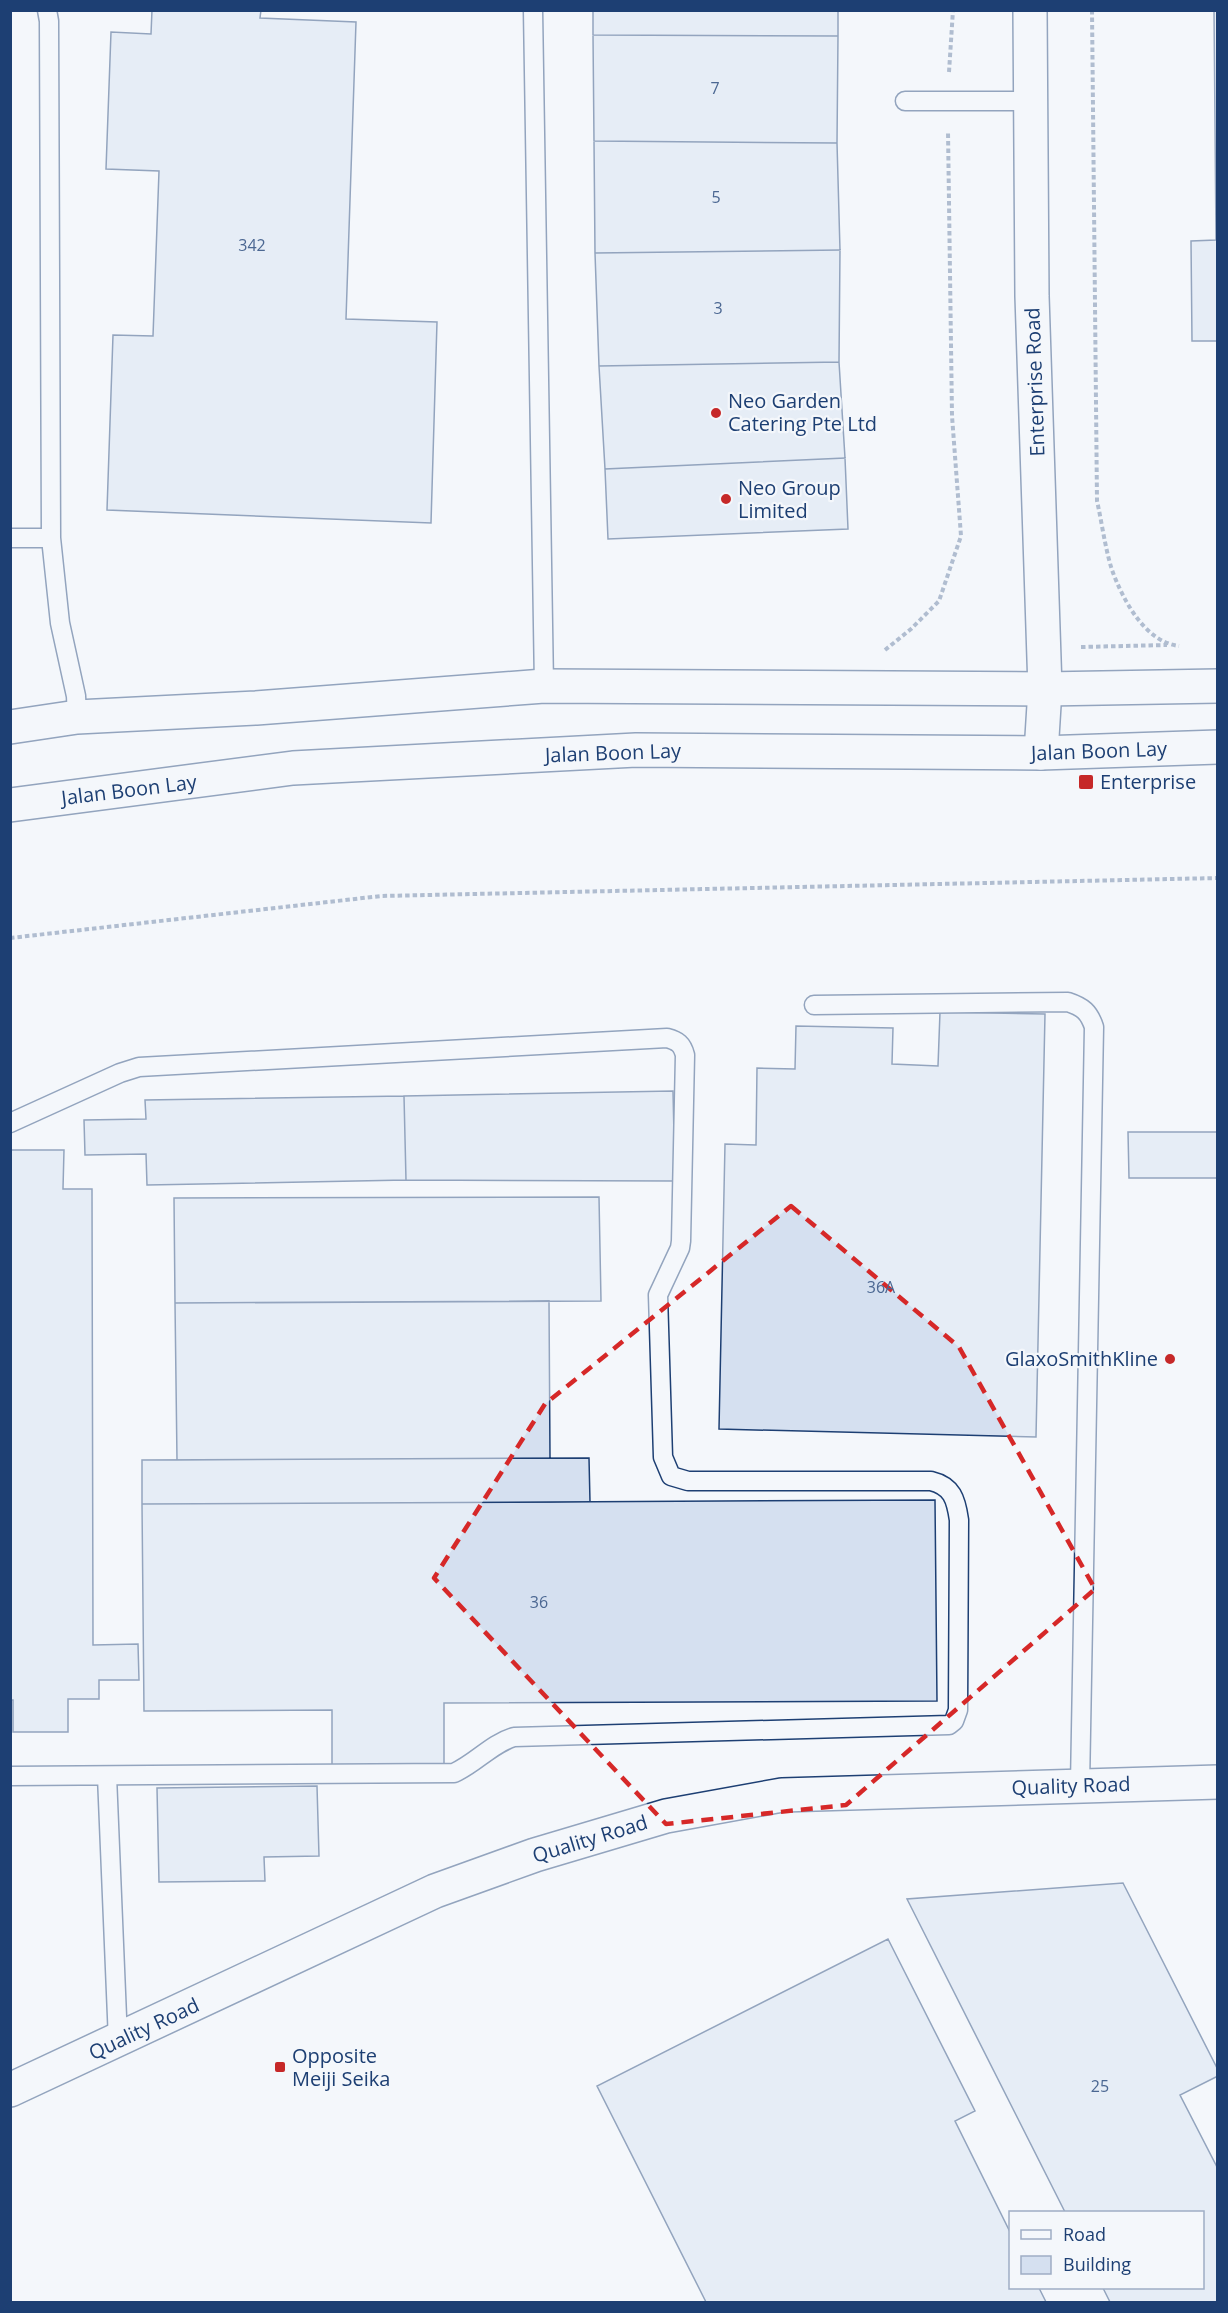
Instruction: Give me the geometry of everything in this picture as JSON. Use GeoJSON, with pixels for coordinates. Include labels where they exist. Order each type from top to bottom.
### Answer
{"type":"FeatureCollection","features":[{"type":"Feature","properties":{"kind":"main road","name":"Enterprise Road"},"geometry":{"type":"LineString","coordinates":[[1030,10],[1032,296],[1045,689],[1041,753]]}},
{"type":"Feature","properties":{"kind":"main road"},"geometry":{"type":"LineString","coordinates":[[10,727],[77,717],[256,708],[544,686],[1045,689],[1218,686]]}},
{"type":"Feature","properties":{"kind":"main road","name":"Jalan Boon Lay"},"geometry":{"type":"LineString","coordinates":[[10,805],[293,768],[636,750],[1041,753],[1218,747]]}},
{"type":"Feature","properties":{"kind":"main road","name":"Quality Road"},"geometry":{"type":"LineString","coordinates":[[10,2090],[435,1891],[535,1855],[666,1816],[782,1795],[1218,1782]]}},
{"type":"Feature","properties":{"kind":"lane"},"geometry":{"type":"LineString","coordinates":[[47,10],[50,21],[51,538],[60,623],[76,696],[77,717]]}},
{"type":"Feature","properties":{"kind":"lane"},"geometry":{"type":"LineString","coordinates":[[533,10],[544,686]]}},
{"type":"Feature","properties":{"kind":"lane"},"geometry":{"type":"LineString","coordinates":[[905,101],[1032,102]]}},
{"type":"Feature","properties":{"kind":"lane"},"geometry":{"type":"LineString","coordinates":[[10,538],[51,538]]}},
{"type":"Feature","properties":{"kind":"lane"},"geometry":{"type":"LineString","coordinates":[[814,1005],[1068,1002],[1081,1006],[1090,1014],[1094,1027],[1080,1785]]}},
{"type":"Feature","properties":{"kind":"lane"},"geometry":{"type":"LineString","coordinates":[[10,1123],[120,1073],[139,1067],[667,1038],[676,1041],[682,1047],[685,1055],[681,1241],[680,1248],[658,1295],[663,1457],[666,1468],[671,1476],[688,1481],[931,1481],[943,1484],[952,1492],[959,1520],[958,1710],[949,1725],[514,1737],[500,1741],[467,1767],[454,1773],[10,1776]]}},
{"type":"Feature","properties":{"kind":"lane"},"geometry":{"type":"LineString","coordinates":[[107,1776],[118,2041]]}},
{"type":"Feature","properties":{"kind":"path"},"geometry":{"type":"LineString","coordinates":[[876,650],[886,650],[939,601],[962,536],[952,416],[947,101],[953,10]]}},
{"type":"Feature","properties":{"kind":"path"},"geometry":{"type":"LineString","coordinates":[[1092,10],[1097,501],[1112,569],[1128,601],[1145,628],[1167,645],[1187,647]]}},
{"type":"Feature","properties":{"kind":"path"},"geometry":{"type":"LineString","coordinates":[[10,938],[381,896],[1218,878]]}},
{"type":"Feature","properties":{"kind":"highlighted area"},"geometry":{"type":"Polygon","coordinates":[[[791,1206],[959,1347],[1095,1589],[846,1805],[666,1824],[434,1578],[545,1404],[791,1206]]]}},
{"type":"Feature","properties":{"kind":"building"},"geometry":{"type":"Polygon","coordinates":[[[152,10],[261,10],[260,18],[356,22],[346,319],[437,322],[431,523],[107,510],[113,335],[153,336],[159,171],[106,169],[111,32],[151,34],[152,10]]]}},
{"type":"Feature","properties":{"kind":"building"},"geometry":{"type":"Polygon","coordinates":[[[593,10],[838,10],[838,36],[593,35],[593,10]]]}},
{"type":"Feature","properties":{"kind":"building"},"geometry":{"type":"Polygon","coordinates":[[[1214,10],[1218,10],[1218,341],[1192,341],[1191,241],[1216,240],[1214,10]]]}},
{"type":"Feature","properties":{"kind":"building"},"geometry":{"type":"Polygon","coordinates":[[[593,35],[838,36],[837,143],[594,141],[593,35]]]}},
{"type":"Feature","properties":{"kind":"building"},"geometry":{"type":"Polygon","coordinates":[[[594,141],[837,143],[840,250],[595,253],[594,141]]]}},
{"type":"Feature","properties":{"kind":"building"},"geometry":{"type":"Polygon","coordinates":[[[840,250],[839,362],[599,366],[595,253],[840,250]]]}},
{"type":"Feature","properties":{"kind":"building"},"geometry":{"type":"Polygon","coordinates":[[[839,362],[845,458],[605,469],[599,366],[839,362]]]}},
{"type":"Feature","properties":{"kind":"building","name":"Neo Group Limited"},"geometry":{"type":"Polygon","coordinates":[[[845,458],[848,529],[608,539],[605,469],[845,458]]]}},
{"type":"Feature","properties":{"kind":"building"},"geometry":{"type":"Polygon","coordinates":[[[940,1012],[1045,1014],[1036,1437],[719,1429],[725,1144],[756,1145],[757,1068],[795,1069],[796,1026],[893,1028],[892,1064],[938,1066],[940,1012]]]}},
{"type":"Feature","properties":{"kind":"building"},"geometry":{"type":"Polygon","coordinates":[[[673,1091],[675,1181],[406,1180],[404,1096],[673,1091]]]}},
{"type":"Feature","properties":{"kind":"building"},"geometry":{"type":"Polygon","coordinates":[[[404,1096],[406,1180],[147,1185],[146,1154],[85,1155],[84,1120],[146,1119],[145,1100],[404,1096]]]}},
{"type":"Feature","properties":{"kind":"building"},"geometry":{"type":"Polygon","coordinates":[[[1128,1132],[1218,1132],[1218,1178],[1129,1178],[1128,1132]]]}},
{"type":"Feature","properties":{"kind":"building"},"geometry":{"type":"Polygon","coordinates":[[[10,1150],[64,1150],[63,1189],[92,1189],[93,1645],[138,1644],[139,1680],[99,1680],[99,1699],[68,1699],[68,1732],[13,1732],[13,1700],[10,1700],[10,1150]]]}},
{"type":"Feature","properties":{"kind":"building"},"geometry":{"type":"Polygon","coordinates":[[[599,1197],[601,1301],[175,1303],[174,1198],[599,1197]]]}},
{"type":"Feature","properties":{"kind":"building"},"geometry":{"type":"Polygon","coordinates":[[[549,1301],[550,1458],[177,1460],[175,1303],[549,1301]]]}},
{"type":"Feature","properties":{"kind":"building"},"geometry":{"type":"Polygon","coordinates":[[[589,1458],[590,1502],[142,1504],[142,1460],[589,1458]]]}},
{"type":"Feature","properties":{"kind":"building"},"geometry":{"type":"Polygon","coordinates":[[[935,1500],[937,1701],[444,1703],[444,1766],[332,1767],[332,1710],[144,1711],[142,1504],[935,1500]]]}},
{"type":"Feature","properties":{"kind":"building"},"geometry":{"type":"Polygon","coordinates":[[[317,1786],[319,1856],[264,1857],[265,1881],[159,1882],[157,1788],[317,1786]]]}},
{"type":"Feature","properties":{"kind":"building"},"geometry":{"type":"Polygon","coordinates":[[[1123,1883],[1218,2070],[1218,2076],[1180,2095],[1218,2169],[1218,2302],[1110,2302],[1104,2289],[1204,2289],[1204,2211],[1064,2211],[907,1899],[1123,1883]]]}},
{"type":"Feature","properties":{"kind":"building"},"geometry":{"type":"Polygon","coordinates":[[[888,1939],[975,2111],[955,2121],[1009,2230],[1009,2289],[1040,2289],[1046,2302],[706,2302],[597,2086],[888,1939]]]}},
{"type":"Feature","properties":{"kind":"place","name":"Neo Garden Catering Pte Ltd"},"geometry":{"type":"Point","coordinates":[716,413]}},
{"type":"Feature","properties":{"kind":"place","name":"Neo Group Limited"},"geometry":{"type":"Point","coordinates":[726,499]}},
{"type":"Feature","properties":{"kind":"place","name":"Enterprise"},"geometry":{"type":"Point","coordinates":[1086,782]}},
{"type":"Feature","properties":{"kind":"place","name":"GlaxoSmithKline"},"geometry":{"type":"Point","coordinates":[1170,1359]}},
{"type":"Feature","properties":{"kind":"place","name":"Opposite Meiji Seika"},"geometry":{"type":"Point","coordinates":[280,2067]}}]}
